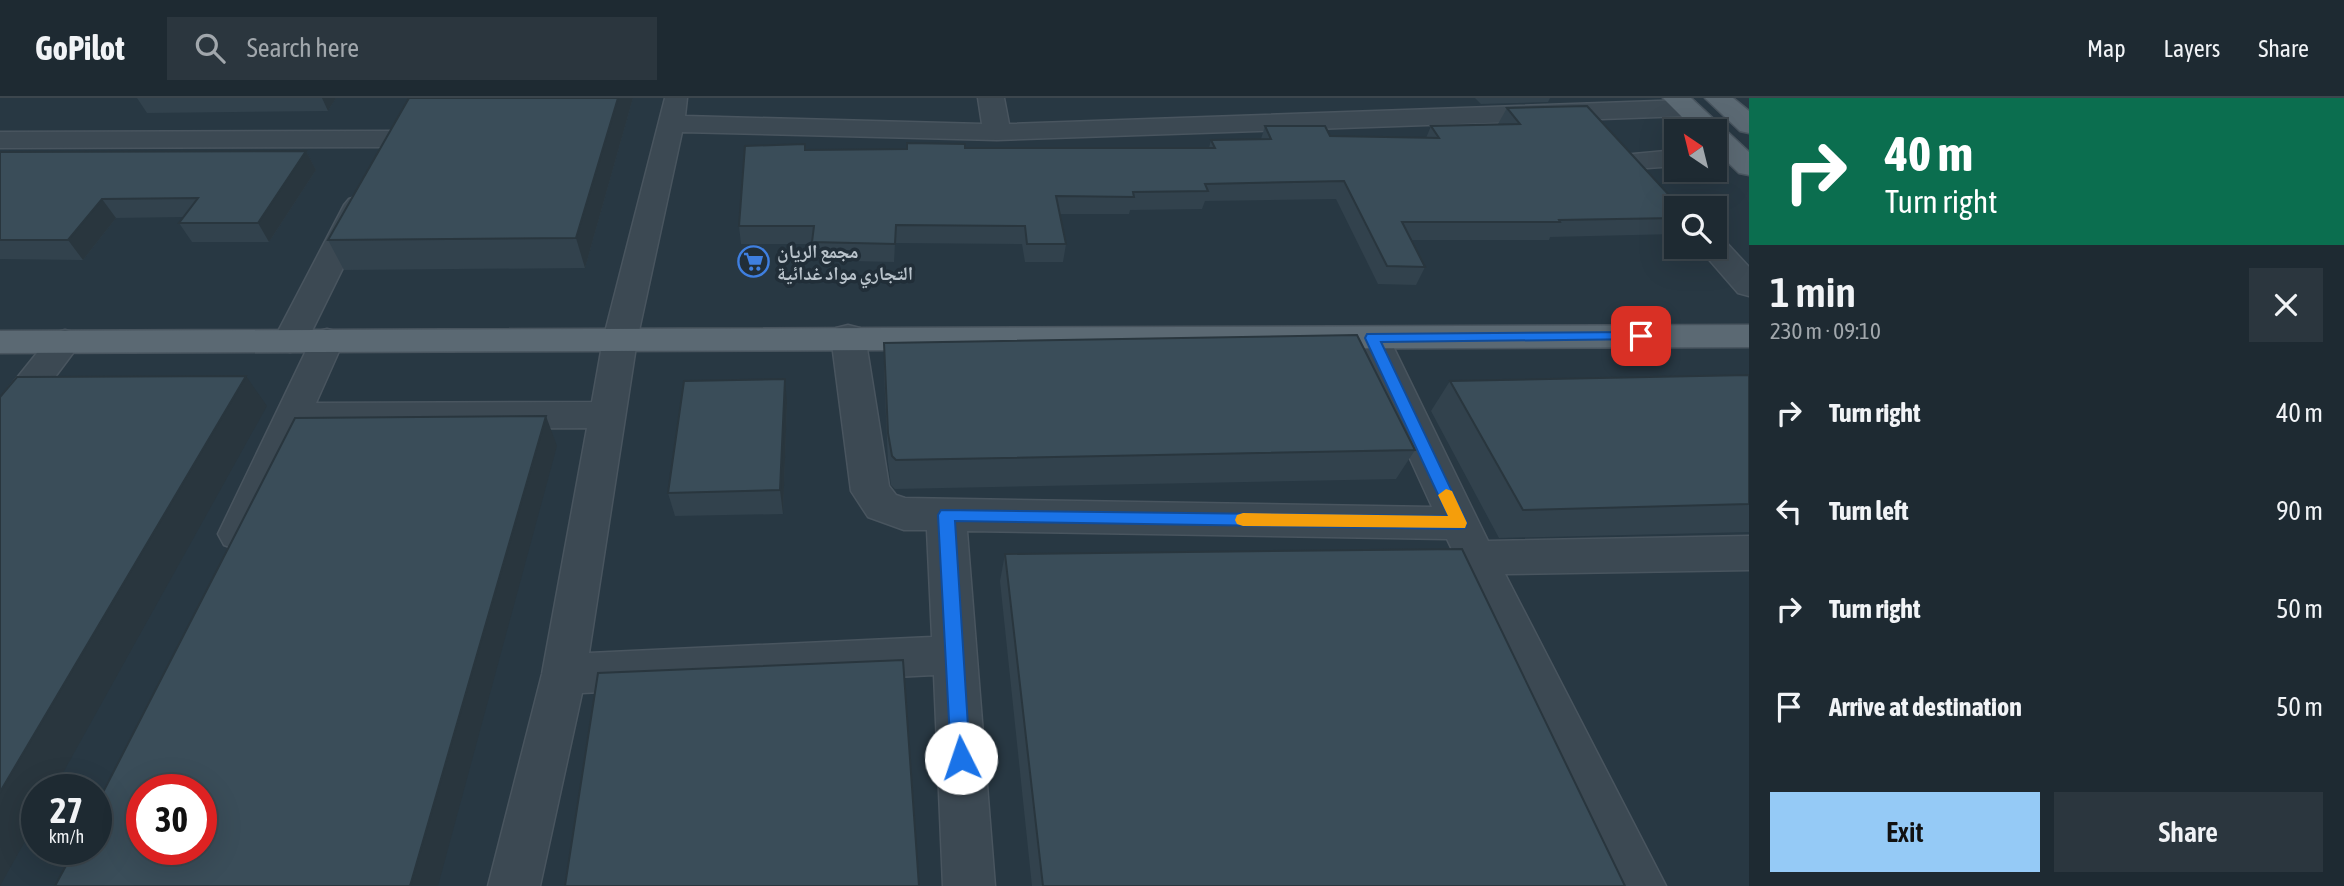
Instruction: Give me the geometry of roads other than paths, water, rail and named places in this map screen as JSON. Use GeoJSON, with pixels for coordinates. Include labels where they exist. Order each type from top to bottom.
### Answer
{"type":"FeatureCollection","features":[{"type":"Feature","properties":{"kind":"main road"},"geometry":{"type":"LineString","coordinates":[[1718,98],[1749,125]]}},
{"type":"Feature","properties":{"kind":"main road"},"geometry":{"type":"LineString","coordinates":[[1681,103],[1698,119]]}},
{"type":"Feature","properties":{"kind":"main road"},"geometry":{"type":"LineString","coordinates":[[0,342],[620,340],[848,336],[1749,336]]}},
{"type":"Feature","properties":{"kind":"street"},"geometry":{"type":"LineString","coordinates":[[991,98],[997,132]]}},
{"type":"Feature","properties":{"kind":"street"},"geometry":{"type":"LineString","coordinates":[[514,886],[564,674],[620,340],[673,111],[997,132],[1579,104],[1681,103]]}},
{"type":"Feature","properties":{"kind":"street"},"geometry":{"type":"LineString","coordinates":[[1579,104],[1659,189]]}},
{"type":"Feature","properties":{"kind":"street"},"geometry":{"type":"LineString","coordinates":[[0,140],[387,149],[308,341],[292,416],[222,567]]}},
{"type":"Feature","properties":{"kind":"street"},"geometry":{"type":"LineString","coordinates":[[1619,147],[1664,156]]}},
{"type":"Feature","properties":{"kind":"street"},"geometry":{"type":"LineString","coordinates":[[1724,259],[1749,286]]}},
{"type":"Feature","properties":{"kind":"street"},"geometry":{"type":"LineString","coordinates":[[848,336],[870,491],[882,506],[904,514],[1749,553]]}},
{"type":"Feature","properties":{"kind":"street"},"geometry":{"type":"LineString","coordinates":[[1372,338],[1468,541],[1640,886]]}},
{"type":"Feature","properties":{"kind":"street"},"geometry":{"type":"LineString","coordinates":[[0,424],[65,341]]}},
{"type":"Feature","properties":{"kind":"street"},"geometry":{"type":"LineString","coordinates":[[292,416],[608,415]]}},
{"type":"Feature","properties":{"kind":"street"},"geometry":{"type":"LineString","coordinates":[[947,515],[969,886]]}},
{"type":"Feature","properties":{"kind":"street"},"geometry":{"type":"LineString","coordinates":[[564,674],[954,655]]}},
{"type":"Feature","properties":{"kind":"place","name":"مجمع الريان التجاري مواد غدائية"},"geometry":{"type":"Point","coordinates":[754,262]}}]}
